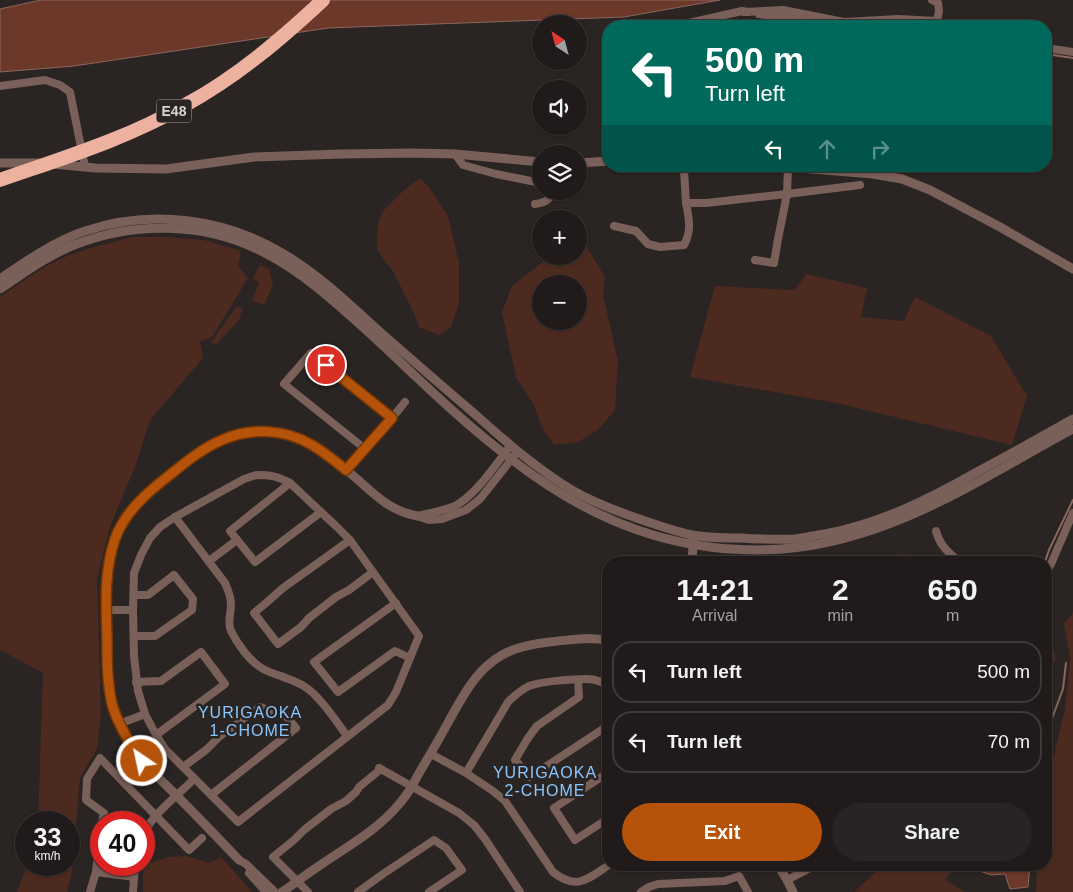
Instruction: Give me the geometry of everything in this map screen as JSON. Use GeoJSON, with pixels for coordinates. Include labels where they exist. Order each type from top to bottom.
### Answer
{"type":"FeatureCollection","features":[{"type":"Feature","properties":{"kind":"highway","name":"E48"},"geometry":{"type":"LineString","coordinates":[[0,180],[88,149],[140,128],[187,104],[224,82],[257,58],[323,0]]}},
{"type":"Feature","properties":{"kind":"street"},"geometry":{"type":"LineString","coordinates":[[932,0],[938,3],[937,20]]}},
{"type":"Feature","properties":{"kind":"street"},"geometry":{"type":"LineString","coordinates":[[702,20],[742,11],[784,10],[834,20]]}},
{"type":"Feature","properties":{"kind":"street"},"geometry":{"type":"LineString","coordinates":[[744,12],[797,20]]}},
{"type":"Feature","properties":{"kind":"street"},"geometry":{"type":"LineString","coordinates":[[1052,49],[1073,52]]}},
{"type":"Feature","properties":{"kind":"street"},"geometry":{"type":"LineString","coordinates":[[0,86],[45,80],[60,85],[70,92],[85,167]]}},
{"type":"Feature","properties":{"kind":"street"},"geometry":{"type":"LineString","coordinates":[[0,163],[166,169],[254,157],[412,153],[455,154],[532,161]]}},
{"type":"Feature","properties":{"kind":"street"},"geometry":{"type":"LineString","coordinates":[[455,154],[463,165],[532,181]]}},
{"type":"Feature","properties":{"kind":"street"},"geometry":{"type":"LineString","coordinates":[[587,163],[602,162]]}},
{"type":"Feature","properties":{"kind":"street"},"geometry":{"type":"LineString","coordinates":[[614,226],[636,230],[648,244],[660,247],[684,245],[690,225],[684,172]]}},
{"type":"Feature","properties":{"kind":"street"},"geometry":{"type":"LineString","coordinates":[[755,260],[774,263],[787,194],[788,172]]}},
{"type":"Feature","properties":{"kind":"street"},"geometry":{"type":"LineString","coordinates":[[848,172],[902,179],[930,190],[1073,269]]}},
{"type":"Feature","properties":{"kind":"street"},"geometry":{"type":"LineString","coordinates":[[686,202],[706,203],[860,185]]}},
{"type":"Feature","properties":{"kind":"street"},"geometry":{"type":"LineString","coordinates":[[534,204],[543,203],[547,200]]}},
{"type":"Feature","properties":{"kind":"street"},"geometry":{"type":"LineString","coordinates":[[0,279],[42,251],[82,232],[108,225],[131,221],[179,219],[209,224],[238,232],[286,255],[322,281],[514,448],[575,492],[632,517],[694,535],[796,539],[860,525],[911,507],[1073,419]]}},
{"type":"Feature","properties":{"kind":"street"},"geometry":{"type":"LineString","coordinates":[[0,289],[52,256],[73,246],[103,236],[138,229],[181,228],[209,232],[235,240],[263,252],[312,284],[461,417],[507,456],[543,482],[566,497],[631,528],[693,545],[749,550],[784,548],[820,544],[879,529],[924,510],[1073,429]]}},
{"type":"Feature","properties":{"kind":"street"},"geometry":{"type":"LineString","coordinates":[[364,448],[284,384],[311,353],[392,418]]}},
{"type":"Feature","properties":{"kind":"street"},"geometry":{"type":"LineString","coordinates":[[346,470],[405,402]]}},
{"type":"Feature","properties":{"kind":"street"},"geometry":{"type":"LineString","coordinates":[[266,892],[235,856],[142,761],[125,736],[112,705],[107,678],[106,579],[116,537],[123,523],[138,502],[148,492],[185,463],[206,448],[242,433],[254,431],[278,432],[289,434],[313,445],[378,498],[406,514],[429,520],[442,519],[466,510],[480,499],[514,448]]}},
{"type":"Feature","properties":{"kind":"street"},"geometry":{"type":"LineString","coordinates":[[256,475],[269,475],[290,483],[350,540],[419,636],[396,692],[388,705],[238,822],[165,749],[145,714],[136,682],[133,610],[134,573],[150,538],[160,527],[175,518],[256,475]]}},
{"type":"Feature","properties":{"kind":"street"},"geometry":{"type":"LineString","coordinates":[[290,483],[230,531],[255,562],[321,512]]}},
{"type":"Feature","properties":{"kind":"street"},"geometry":{"type":"LineString","coordinates":[[1052,562],[1073,513]]}},
{"type":"Feature","properties":{"kind":"street"},"geometry":{"type":"LineString","coordinates":[[175,518],[225,583],[230,593],[231,602],[230,629],[236,640],[259,666],[308,688],[347,736]]}},
{"type":"Feature","properties":{"kind":"street"},"geometry":{"type":"LineString","coordinates":[[936,531],[939,540],[952,556]]}},
{"type":"Feature","properties":{"kind":"street"},"geometry":{"type":"LineString","coordinates":[[692,556],[694,535]]}},
{"type":"Feature","properties":{"kind":"street"},"geometry":{"type":"LineString","coordinates":[[209,561],[237,540]]}},
{"type":"Feature","properties":{"kind":"street"},"geometry":{"type":"LineString","coordinates":[[350,540],[283,588],[254,613],[278,644],[329,602],[373,572]]}},
{"type":"Feature","properties":{"kind":"street"},"geometry":{"type":"LineString","coordinates":[[134,595],[148,595],[174,575],[193,599],[192,610],[155,636],[134,636]]}},
{"type":"Feature","properties":{"kind":"street"},"geometry":{"type":"LineString","coordinates":[[396,603],[314,662],[338,692],[395,651],[410,658]]}},
{"type":"Feature","properties":{"kind":"street"},"geometry":{"type":"LineString","coordinates":[[106,610],[133,610]]}},
{"type":"Feature","properties":{"kind":"street"},"geometry":{"type":"LineString","coordinates":[[282,892],[357,842],[396,808],[431,754],[464,693],[481,671],[501,656],[518,647],[589,638],[602,640]]}},
{"type":"Feature","properties":{"kind":"street"},"geometry":{"type":"LineString","coordinates":[[136,682],[161,682],[201,652],[225,684],[156,735]]}},
{"type":"Feature","properties":{"kind":"street"},"geometry":{"type":"LineString","coordinates":[[466,774],[508,702],[518,693],[529,686],[548,682],[588,679],[602,682]]}},
{"type":"Feature","properties":{"kind":"street"},"geometry":{"type":"LineString","coordinates":[[578,680],[579,697],[537,726],[515,760],[530,778],[602,730]]}},
{"type":"Feature","properties":{"kind":"street"},"geometry":{"type":"LineString","coordinates":[[183,767],[206,750],[220,736],[260,708],[286,716],[296,728],[210,794]]}},
{"type":"Feature","properties":{"kind":"street"},"geometry":{"type":"LineString","coordinates":[[120,724],[145,714]]}},
{"type":"Feature","properties":{"kind":"street"},"geometry":{"type":"LineString","coordinates":[[431,754],[494,792],[504,801],[553,872],[561,879],[570,882],[587,880],[602,870]]}},
{"type":"Feature","properties":{"kind":"street"},"geometry":{"type":"LineString","coordinates":[[101,811],[86,800],[87,779],[100,758],[151,811]]}},
{"type":"Feature","properties":{"kind":"street"},"geometry":{"type":"LineString","coordinates":[[308,892],[273,856],[317,819],[346,801],[380,768],[474,825],[520,892]]}},
{"type":"Feature","properties":{"kind":"street"},"geometry":{"type":"LineString","coordinates":[[602,777],[554,808],[575,840],[602,823]]}},
{"type":"Feature","properties":{"kind":"street"},"geometry":{"type":"LineString","coordinates":[[194,779],[156,816],[190,850],[202,838]]}},
{"type":"Feature","properties":{"kind":"street"},"geometry":{"type":"LineString","coordinates":[[358,892],[434,840],[446,848],[462,870],[429,892]]}},
{"type":"Feature","properties":{"kind":"street"},"geometry":{"type":"LineString","coordinates":[[235,856],[275,892]]}},
{"type":"Feature","properties":{"kind":"street"},"geometry":{"type":"LineString","coordinates":[[782,871],[793,892]]}},
{"type":"Feature","properties":{"kind":"street"},"geometry":{"type":"LineString","coordinates":[[788,880],[805,871]]}},
{"type":"Feature","properties":{"kind":"street"},"geometry":{"type":"LineString","coordinates":[[90,892],[95,876]]}},
{"type":"Feature","properties":{"kind":"street"},"geometry":{"type":"LineString","coordinates":[[126,876],[134,877],[132,892]]}},
{"type":"Feature","properties":{"kind":"street"},"geometry":{"type":"LineString","coordinates":[[641,892],[658,884],[725,881],[739,876],[748,892]]}},
{"type":"Feature","properties":{"kind":"shaded area"},"geometry":{"type":"Polygon","coordinates":[[[41,0],[720,0],[624,17],[588,18],[588,15],[532,15],[532,20],[328,28],[74,66],[0,72],[0,9],[41,0]]]}},
{"type":"Feature","properties":{"kind":"shaded area"},"geometry":{"type":"Polygon","coordinates":[[[420,178],[430,188],[448,216],[459,263],[459,303],[451,327],[439,335],[419,327],[394,273],[377,250],[378,224],[383,211],[403,191],[420,178]]]}},
{"type":"Feature","properties":{"kind":"shaded area"},"geometry":{"type":"Polygon","coordinates":[[[132,237],[204,240],[241,251],[238,266],[248,278],[212,337],[200,342],[203,358],[150,420],[135,467],[110,526],[97,580],[101,716],[97,749],[80,778],[77,811],[38,811],[43,673],[0,650],[0,297],[60,259],[86,249],[132,237]]]}},
{"type":"Feature","properties":{"kind":"shaded area"},"geometry":{"type":"Polygon","coordinates":[[[587,248],[605,277],[603,294],[618,361],[615,410],[598,430],[578,442],[554,445],[542,428],[534,405],[516,377],[502,312],[512,286],[539,265],[587,265],[587,248]]]}},
{"type":"Feature","properties":{"kind":"shaded area"},"geometry":{"type":"Polygon","coordinates":[[[260,265],[269,269],[273,285],[264,305],[252,300],[259,283],[253,278],[260,265]]]}},
{"type":"Feature","properties":{"kind":"shaded area"},"geometry":{"type":"Polygon","coordinates":[[[807,274],[867,288],[861,317],[904,321],[915,297],[991,336],[1027,396],[1012,445],[836,403],[690,377],[715,286],[794,290],[807,274]]]}},
{"type":"Feature","properties":{"kind":"shaded area"},"geometry":{"type":"Polygon","coordinates":[[[237,306],[243,309],[240,320],[216,345],[211,342],[237,306]]]}},
{"type":"Feature","properties":{"kind":"shaded area"},"geometry":{"type":"Polygon","coordinates":[[[899,554],[917,556],[896,556],[899,554]]]}},
{"type":"Feature","properties":{"kind":"shaded area"},"geometry":{"type":"Polygon","coordinates":[[[1073,613],[1073,892],[1036,892],[1037,871],[1052,871],[1052,764],[1065,709],[1070,658],[1064,623],[1073,613]]]}},
{"type":"Feature","properties":{"kind":"shaded area"},"geometry":{"type":"Polygon","coordinates":[[[1052,642],[1056,661],[1052,661],[1052,642]]]}},
{"type":"Feature","properties":{"kind":"shaded area"},"geometry":{"type":"Polygon","coordinates":[[[187,856],[209,863],[221,857],[252,892],[143,892],[143,876],[155,876],[155,861],[169,857],[187,856]]]}},
{"type":"Feature","properties":{"kind":"shaded area"},"geometry":{"type":"Polygon","coordinates":[[[878,871],[953,871],[945,879],[964,892],[854,892],[878,871]]]}},
{"type":"Feature","properties":{"kind":"shaded area"},"geometry":{"type":"Polygon","coordinates":[[[980,871],[1029,871],[1028,887],[1010,889],[1005,874],[991,875],[980,871]]]}},
{"type":"Feature","properties":{"kind":"shaded area"},"geometry":{"type":"Polygon","coordinates":[[[23,876],[71,876],[67,892],[17,892],[23,876]]]}},
{"type":"Feature","properties":{"kind":"waterway"},"geometry":{"type":"LineString","coordinates":[[1052,55],[1073,58]]}},
{"type":"Feature","properties":{"kind":"waterway"},"geometry":{"type":"LineString","coordinates":[[1047,556],[1073,500]]}},
{"type":"Feature","properties":{"kind":"waterway"},"geometry":{"type":"LineString","coordinates":[[1052,718],[1063,689],[1066,663]]}},
{"type":"Feature","properties":{"kind":"district","name":"YURIGAOKA 1-CHOME"},"geometry":{"type":"Point","coordinates":[250,721]}},
{"type":"Feature","properties":{"kind":"district","name":"YURIGAOKA 2-CHOME"},"geometry":{"type":"Point","coordinates":[545,781]}},
{"type":"Feature","properties":{"kind":"route"},"geometry":{"type":"LineString","coordinates":[[142,761],[125,736],[112,705],[107,678],[106,579],[116,537],[123,523],[138,502],[148,492],[206,448],[242,433],[267,431],[289,434],[313,445],[346,470],[392,418],[326,365]]}}]}
